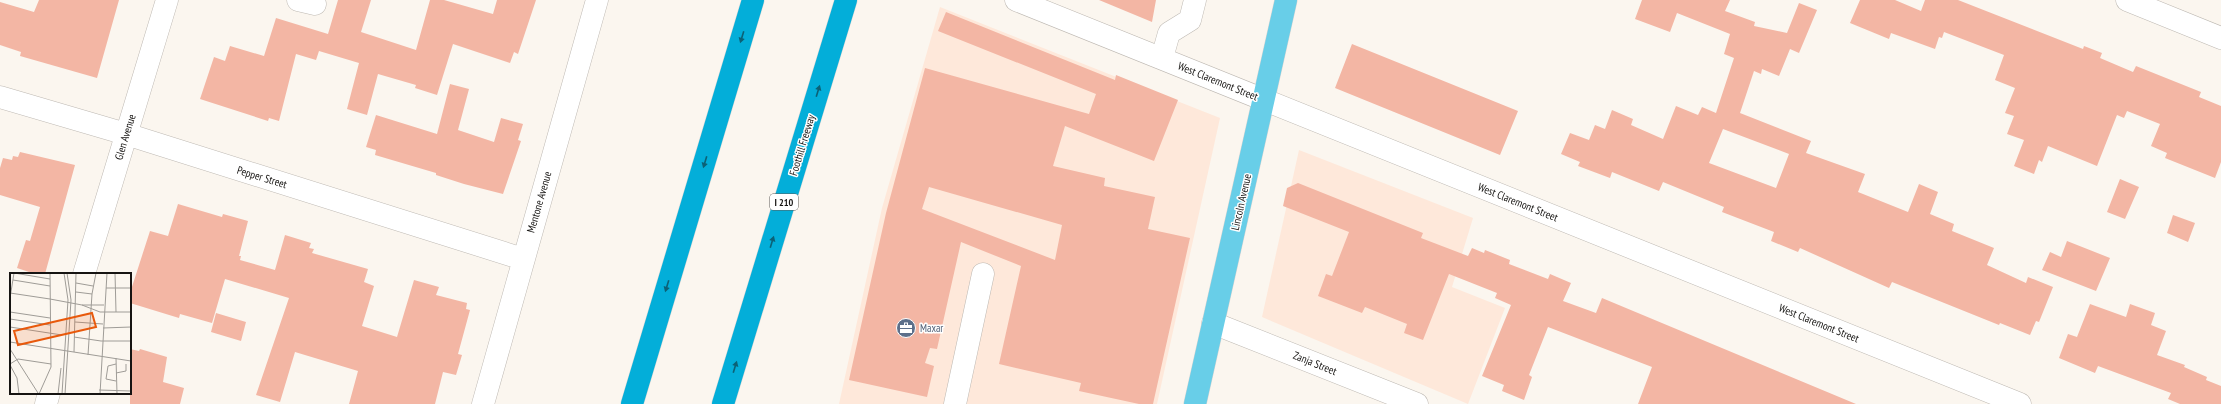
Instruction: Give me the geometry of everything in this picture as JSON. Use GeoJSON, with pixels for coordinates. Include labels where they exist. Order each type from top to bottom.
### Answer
{"type":"FeatureCollection","features":[{"type":"Feature","properties":{"kind":"highway"},"geometry":{"type":"LineString","coordinates":[[632,404],[753,0]]}},
{"type":"Feature","properties":{"kind":"highway","name":"Foothill Freeway"},"geometry":{"type":"LineString","coordinates":[[723,404],[846,0]]}},
{"type":"Feature","properties":{"kind":"main road","name":"Lincoln Avenue"},"geometry":{"type":"LineString","coordinates":[[1195,404],[1286,0]]}},
{"type":"Feature","properties":{"kind":"street","name":"Glen Avenue"},"geometry":{"type":"LineString","coordinates":[[84,273],[167,0]]}},
{"type":"Feature","properties":{"kind":"street","name":"Mentone Avenue"},"geometry":{"type":"LineString","coordinates":[[483,404],[597,0]]}},
{"type":"Feature","properties":{"kind":"street","name":"West Claremont Street"},"geometry":{"type":"LineString","coordinates":[[1016,0],[2020,404]]}},
{"type":"Feature","properties":{"kind":"street"},"geometry":{"type":"LineString","coordinates":[[1162,58],[1169,33],[1190,20],[1195,0]]}},
{"type":"Feature","properties":{"kind":"street"},"geometry":{"type":"LineString","coordinates":[[2126,0],[2221,38]]}},
{"type":"Feature","properties":{"kind":"street","name":"Pepper Street"},"geometry":{"type":"LineString","coordinates":[[0,97],[126,134],[523,259]]}},
{"type":"Feature","properties":{"kind":"street"},"geometry":{"type":"LineString","coordinates":[[955,404],[983,274]]}},
{"type":"Feature","properties":{"kind":"street","name":"Zanja Street"},"geometry":{"type":"LineString","coordinates":[[1213,323],[1417,404]]}},
{"type":"Feature","properties":{"kind":"street"},"geometry":{"type":"LineString","coordinates":[[46,404],[49,394]]}},
{"type":"Feature","properties":{"kind":"shaded area"},"geometry":{"type":"Polygon","coordinates":[[[940,7],[1220,118],[1157,404],[839,404],[882,208],[940,7]]]}},
{"type":"Feature","properties":{"kind":"shaded area"},"geometry":{"type":"Polygon","coordinates":[[[1299,150],[1473,218],[1452,287],[1505,308],[1468,404],[1262,317],[1299,150]]]}},
{"type":"Feature","properties":{"kind":"building"},"geometry":{"type":"Polygon","coordinates":[[[39,0],[119,0],[97,78],[20,56],[21,52],[0,45],[0,2],[34,12],[39,0]]]}},
{"type":"Feature","properties":{"kind":"building"},"geometry":{"type":"Polygon","coordinates":[[[338,0],[371,0],[361,32],[416,50],[430,0],[444,0],[493,14],[497,0],[536,0],[518,54],[514,52],[510,63],[453,44],[437,95],[415,88],[416,85],[378,74],[367,115],[347,109],[359,63],[319,51],[316,60],[296,54],[279,121],[269,118],[268,121],[200,99],[214,57],[225,61],[230,46],[264,56],[276,18],[328,34],[338,0]]]}},
{"type":"Feature","properties":{"kind":"building"},"geometry":{"type":"Polygon","coordinates":[[[1099,0],[1156,0],[1152,22],[1099,0]]]}},
{"type":"Feature","properties":{"kind":"building"},"geometry":{"type":"Polygon","coordinates":[[[1642,0],[1730,0],[1725,11],[1755,22],[1754,26],[1787,33],[1799,3],[1817,10],[1799,53],[1790,49],[1779,76],[1762,69],[1761,74],[1754,71],[1740,113],[1811,141],[1806,153],[1865,174],[1858,192],[1908,212],[1919,184],[1938,192],[1930,214],[1954,224],[1952,231],[1994,248],[1987,265],[2026,283],[2028,277],[2053,287],[2039,322],[2036,321],[2030,335],[2000,323],[1999,325],[1892,282],[1889,288],[1800,248],[1798,252],[1771,241],[1774,232],[1722,212],[1724,207],[1663,182],[1659,191],[1612,172],[1610,178],[1578,166],[1580,162],[1561,154],[1570,133],[1589,140],[1595,125],[1605,129],[1612,110],[1633,119],[1631,125],[1663,139],[1676,106],[1698,115],[1702,107],[1716,113],[1734,58],[1724,54],[1730,34],[1677,13],[1670,32],[1635,19],[1642,0]],[[1723,129],[1709,163],[1776,188],[1789,154],[1723,129]]]}},
{"type":"Feature","properties":{"kind":"building"},"geometry":{"type":"Polygon","coordinates":[[[1860,0],[1895,0],[1921,11],[1925,0],[1958,0],[2083,49],[2084,46],[2102,53],[2100,58],[2133,72],[2136,66],[2201,92],[2199,97],[2221,106],[2221,162],[2215,178],[2165,158],[2167,153],[2151,146],[2160,124],[2127,111],[2124,118],[2117,115],[2097,166],[2048,146],[2042,162],[2039,160],[2034,174],[2014,166],[2024,140],[2007,134],[2014,116],[2005,113],[2015,88],[1995,80],[2004,55],[1944,32],[1942,38],[1939,37],[1935,49],[1891,33],[1889,39],[1850,23],[1860,0]]]}},
{"type":"Feature","properties":{"kind":"building"},"geometry":{"type":"Polygon","coordinates":[[[946,12],[1115,80],[1116,75],[1178,100],[1154,161],[1065,126],[1053,166],[1105,178],[1104,186],[1155,197],[1148,229],[1190,238],[1153,404],[1139,404],[1079,391],[1081,383],[999,364],[1021,266],[961,242],[937,349],[930,348],[925,363],[934,366],[927,397],[849,380],[886,213],[925,68],[1089,114],[1096,94],[938,31],[946,12]],[[929,187],[922,209],[1055,260],[1062,225],[929,187]]]}},
{"type":"Feature","properties":{"kind":"building"},"geometry":{"type":"Polygon","coordinates":[[[1352,44],[1518,111],[1500,155],[1335,88],[1352,44]]]}},
{"type":"Feature","properties":{"kind":"building"},"geometry":{"type":"Polygon","coordinates":[[[450,84],[469,89],[458,130],[494,142],[501,118],[523,124],[518,140],[521,141],[503,194],[464,184],[436,175],[436,173],[375,155],[376,150],[366,147],[376,115],[437,134],[450,84]]]}},
{"type":"Feature","properties":{"kind":"building"},"geometry":{"type":"Polygon","coordinates":[[[20,152],[75,165],[45,273],[32,273],[17,268],[26,240],[30,241],[40,207],[0,195],[0,168],[3,158],[12,160],[13,156],[18,157],[20,152]]]}},
{"type":"Feature","properties":{"kind":"building"},"geometry":{"type":"Polygon","coordinates":[[[2120,179],[2139,187],[2125,219],[2107,212],[2120,179]]]}},
{"type":"Feature","properties":{"kind":"building"},"geometry":{"type":"Polygon","coordinates":[[[1298,183],[1423,233],[1421,238],[1468,256],[1472,248],[1484,253],[1485,250],[1510,260],[1509,264],[1548,279],[1550,274],[1571,283],[1563,301],[1596,313],[1602,298],[1856,404],[1638,404],[1652,367],[1548,327],[1529,375],[1532,377],[1524,400],[1502,391],[1504,385],[1482,376],[1511,305],[1495,298],[1497,293],[1449,274],[1423,340],[1404,333],[1407,324],[1365,307],[1362,313],[1318,296],[1326,274],[1332,276],[1349,232],[1283,206],[1287,188],[1298,183]]]}},
{"type":"Feature","properties":{"kind":"building"},"geometry":{"type":"Polygon","coordinates":[[[178,204],[222,217],[223,214],[248,221],[239,256],[241,256],[240,260],[275,270],[285,235],[311,243],[309,248],[314,249],[312,253],[368,269],[364,282],[374,286],[362,326],[397,337],[414,280],[439,287],[436,295],[467,303],[466,309],[470,310],[458,354],[462,355],[456,375],[443,372],[435,404],[349,404],[358,371],[295,352],[280,402],[256,395],[289,298],[225,279],[212,323],[180,314],[179,318],[131,303],[131,290],[150,231],[168,236],[178,204]]]}},
{"type":"Feature","properties":{"kind":"building"},"geometry":{"type":"Polygon","coordinates":[[[2173,215],[2195,223],[2188,242],[2167,233],[2173,215]]]}},
{"type":"Feature","properties":{"kind":"building"},"geometry":{"type":"Polygon","coordinates":[[[2067,241],[2110,258],[2096,291],[2042,270],[2050,252],[2061,257],[2067,241]]]}},
{"type":"Feature","properties":{"kind":"building"},"geometry":{"type":"Polygon","coordinates":[[[2090,304],[2126,317],[2130,304],[2155,313],[2151,325],[2166,331],[2157,355],[2185,365],[2184,367],[2207,377],[2206,380],[2221,386],[2221,404],[2180,404],[2168,399],[2171,393],[2098,366],[2095,373],[2059,358],[2068,334],[2077,337],[2090,304]]]}},
{"type":"Feature","properties":{"kind":"building"},"geometry":{"type":"Polygon","coordinates":[[[216,313],[246,322],[241,341],[211,332],[216,313]]]}},
{"type":"Feature","properties":{"kind":"building"},"geometry":{"type":"Polygon","coordinates":[[[131,349],[139,351],[140,349],[167,357],[163,382],[184,388],[180,404],[130,404],[131,349]]]}},
{"type":"Feature","properties":{"kind":"place","name":"Maxar"},"geometry":{"type":"Point","coordinates":[906,328]}}]}
